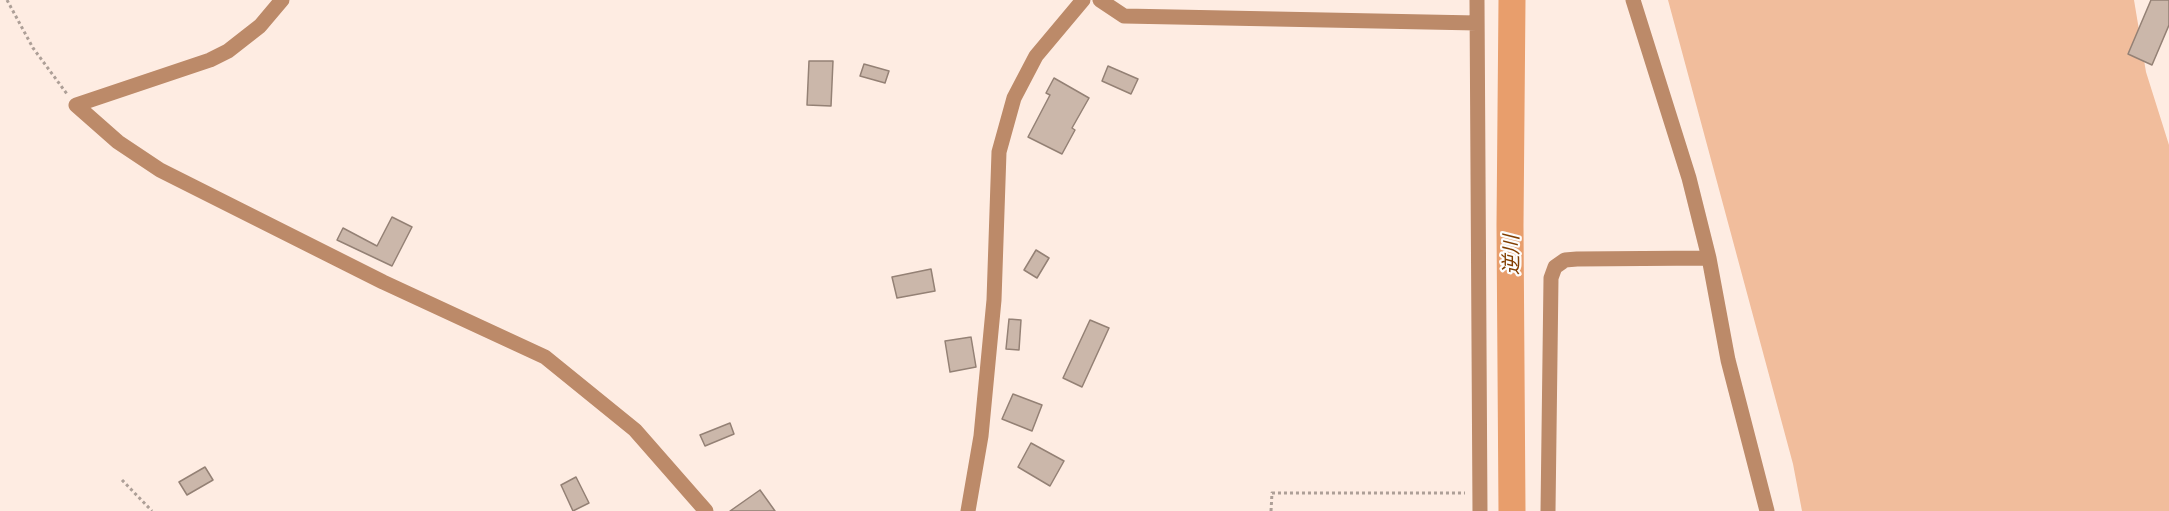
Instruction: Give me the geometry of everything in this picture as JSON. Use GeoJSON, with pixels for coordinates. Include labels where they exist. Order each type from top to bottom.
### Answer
{"type":"FeatureCollection","features":[{"type":"Feature","properties":{"kind":"street"},"geometry":{"type":"LineString","coordinates":[[76,105],[210,60],[228,51],[261,26],[282,0]]}},
{"type":"Feature","properties":{"kind":"street"},"geometry":{"type":"LineString","coordinates":[[968,511],[981,436],[994,300],[999,152],[1014,98],[1036,56],[1083,0]]}},
{"type":"Feature","properties":{"kind":"street"},"geometry":{"type":"LineString","coordinates":[[1100,0],[1124,16],[1477,23]]}},
{"type":"Feature","properties":{"kind":"street"},"geometry":{"type":"LineString","coordinates":[[1477,0],[1480,511]]}},
{"type":"Feature","properties":{"kind":"street"},"geometry":{"type":"LineString","coordinates":[[1633,0],[1689,178],[1708,258],[1728,360],[1767,511]]}},
{"type":"Feature","properties":{"kind":"street"},"geometry":{"type":"LineString","coordinates":[[76,105],[118,142],[160,170],[383,282],[544,357],[635,430],[705,511]]}},
{"type":"Feature","properties":{"kind":"street"},"geometry":{"type":"LineString","coordinates":[[1548,511],[1551,278],[1555,267],[1565,260],[1577,259],[1708,258]]}},
{"type":"Feature","properties":{"kind":"path"},"geometry":{"type":"LineString","coordinates":[[7,0],[33,48],[76,105]]}},
{"type":"Feature","properties":{"kind":"path"},"geometry":{"type":"LineString","coordinates":[[122,480],[152,511]]}},
{"type":"Feature","properties":{"kind":"path"},"geometry":{"type":"LineString","coordinates":[[1271,511],[1272,493],[1480,493]]}},
{"type":"Feature","properties":{"kind":"shaded area"},"geometry":{"type":"Polygon","coordinates":[[[1668,0],[2134,0],[2146,72],[2169,145],[2169,511],[1802,511],[1793,464],[1668,0]]]}},
{"type":"Feature","properties":{"kind":"building"},"geometry":{"type":"Polygon","coordinates":[[[2151,0],[2169,0],[2169,25],[2152,65],[2128,54],[2151,0]]]}},
{"type":"Feature","properties":{"kind":"building"},"geometry":{"type":"Polygon","coordinates":[[[809,61],[833,61],[831,106],[807,105],[809,61]]]}},
{"type":"Feature","properties":{"kind":"building"},"geometry":{"type":"Polygon","coordinates":[[[864,64],[889,71],[885,83],[860,76],[864,64]]]}},
{"type":"Feature","properties":{"kind":"building"},"geometry":{"type":"Polygon","coordinates":[[[1108,66],[1138,79],[1131,94],[1102,81],[1108,66]]]}},
{"type":"Feature","properties":{"kind":"building"},"geometry":{"type":"Polygon","coordinates":[[[1054,78],[1089,98],[1072,128],[1075,130],[1062,154],[1028,137],[1050,95],[1046,93],[1054,78]]]}},
{"type":"Feature","properties":{"kind":"building"},"geometry":{"type":"Polygon","coordinates":[[[392,217],[412,227],[392,266],[337,240],[343,228],[377,246],[392,217]]]}},
{"type":"Feature","properties":{"kind":"building"},"geometry":{"type":"Polygon","coordinates":[[[1036,250],[1049,258],[1037,278],[1024,270],[1036,250]]]}},
{"type":"Feature","properties":{"kind":"building"},"geometry":{"type":"Polygon","coordinates":[[[931,269],[935,291],[897,298],[892,277],[931,269]]]}},
{"type":"Feature","properties":{"kind":"building"},"geometry":{"type":"Polygon","coordinates":[[[1009,319],[1021,320],[1019,350],[1006,349],[1009,319]]]}},
{"type":"Feature","properties":{"kind":"building"},"geometry":{"type":"Polygon","coordinates":[[[1090,320],[1109,328],[1082,387],[1063,378],[1090,320]]]}},
{"type":"Feature","properties":{"kind":"building"},"geometry":{"type":"Polygon","coordinates":[[[971,337],[976,367],[950,372],[945,341],[971,337]]]}},
{"type":"Feature","properties":{"kind":"building"},"geometry":{"type":"Polygon","coordinates":[[[1013,394],[1042,405],[1032,431],[1002,419],[1013,394]]]}},
{"type":"Feature","properties":{"kind":"building"},"geometry":{"type":"Polygon","coordinates":[[[730,423],[734,434],[705,446],[700,435],[730,423]]]}},
{"type":"Feature","properties":{"kind":"building"},"geometry":{"type":"Polygon","coordinates":[[[1031,443],[1064,461],[1050,486],[1018,467],[1031,443]]]}},
{"type":"Feature","properties":{"kind":"building"},"geometry":{"type":"Polygon","coordinates":[[[205,467],[213,480],[187,495],[179,482],[205,467]]]}},
{"type":"Feature","properties":{"kind":"building"},"geometry":{"type":"Polygon","coordinates":[[[576,477],[589,503],[573,511],[561,485],[576,477]]]}},
{"type":"Feature","properties":{"kind":"building"},"geometry":{"type":"Polygon","coordinates":[[[760,490],[775,511],[730,511],[760,490]]]}},
{"type":"Feature","properties":{"kind":"waterway","name":"逆川"},"geometry":{"type":"LineString","coordinates":[[1512,0],[1510,225],[1512,511]]}}]}
